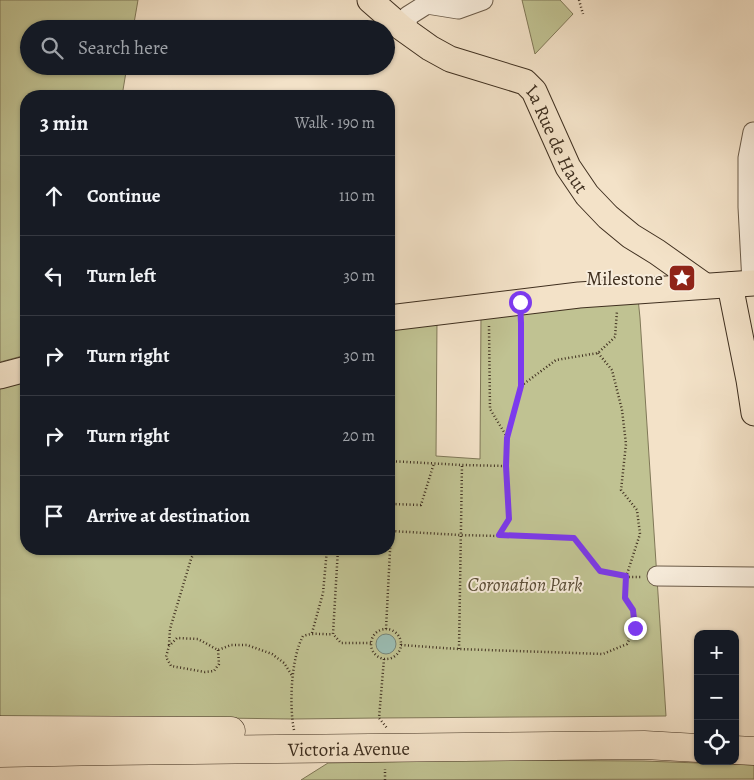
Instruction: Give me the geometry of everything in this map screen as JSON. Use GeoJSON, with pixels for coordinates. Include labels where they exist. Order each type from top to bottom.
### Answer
{"type":"FeatureCollection","features":[{"type":"Feature","properties":{"kind":"highway","name":"Victoria Avenue"},"geometry":{"type":"LineString","coordinates":[[0,730],[655,729],[694,732]]}},
{"type":"Feature","properties":{"kind":"highway"},"geometry":{"type":"LineString","coordinates":[[739,733],[754,734]]}},
{"type":"Feature","properties":{"kind":"highway","name":"Victoria Avenue"},"geometry":{"type":"LineString","coordinates":[[0,753],[644,744],[694,748]]}},
{"type":"Feature","properties":{"kind":"highway"},"geometry":{"type":"LineString","coordinates":[[739,750],[754,751]]}},
{"type":"Feature","properties":{"kind":"main road","name":"La Rue de Haut"},"geometry":{"type":"LineString","coordinates":[[370,0],[393,20]]}},
{"type":"Feature","properties":{"kind":"main road","name":"La Rue de Haut"},"geometry":{"type":"LineString","coordinates":[[395,22],[430,48],[450,58],[525,82],[534,91],[568,167],[587,195],[608,217],[631,236],[705,286]]}},
{"type":"Feature","properties":{"kind":"main road"},"geometry":{"type":"LineString","coordinates":[[395,318],[518,316],[616,292],[745,284],[754,413]]}},
{"type":"Feature","properties":{"kind":"main road"},"geometry":{"type":"LineString","coordinates":[[0,376],[20,371]]}},
{"type":"Feature","properties":{"kind":"street"},"geometry":{"type":"LineString","coordinates":[[406,31],[408,16],[427,4],[458,9],[483,0]]}},
{"type":"Feature","properties":{"kind":"street"},"geometry":{"type":"LineString","coordinates":[[745,284],[748,158],[754,133]]}},
{"type":"Feature","properties":{"kind":"street"},"geometry":{"type":"LineString","coordinates":[[657,576],[754,577]]}},
{"type":"Feature","properties":{"kind":"path"},"geometry":{"type":"LineString","coordinates":[[579,0],[583,14]]}},
{"type":"Feature","properties":{"kind":"path"},"geometry":{"type":"LineString","coordinates":[[521,386],[556,360],[598,353],[615,337],[618,300],[616,292]]}},
{"type":"Feature","properties":{"kind":"path"},"geometry":{"type":"LineString","coordinates":[[499,535],[509,519],[506,466],[507,438],[521,386],[518,316]]}},
{"type":"Feature","properties":{"kind":"path"},"geometry":{"type":"LineString","coordinates":[[497,325],[489,326],[490,409],[507,438]]}},
{"type":"Feature","properties":{"kind":"path"},"geometry":{"type":"LineString","coordinates":[[401,645],[603,654],[627,644],[635,628],[633,610],[625,598],[626,576],[640,534],[637,510],[621,490],[626,444],[622,410],[612,370],[598,353]]}},
{"type":"Feature","properties":{"kind":"path"},"geometry":{"type":"LineString","coordinates":[[395,460],[506,466]]}},
{"type":"Feature","properties":{"kind":"path"},"geometry":{"type":"LineString","coordinates":[[395,504],[421,505],[434,463]]}},
{"type":"Feature","properties":{"kind":"path"},"geometry":{"type":"LineString","coordinates":[[459,649],[462,465]]}},
{"type":"Feature","properties":{"kind":"path"},"geometry":{"type":"LineString","coordinates":[[395,531],[574,538],[600,571],[626,576],[657,576]]}},
{"type":"Feature","properties":{"kind":"path"},"geometry":{"type":"LineString","coordinates":[[193,555],[170,630],[166,657],[170,666],[205,672],[214,671],[219,664],[218,650]]}},
{"type":"Feature","properties":{"kind":"path"},"geometry":{"type":"LineString","coordinates":[[312,633],[323,593],[326,555]]}},
{"type":"Feature","properties":{"kind":"path"},"geometry":{"type":"LineString","coordinates":[[338,555],[333,634],[341,643],[371,643]]}},
{"type":"Feature","properties":{"kind":"path"},"geometry":{"type":"LineString","coordinates":[[386,629],[389,555]]}},
{"type":"Feature","properties":{"kind":"path"},"geometry":{"type":"LineString","coordinates":[[380,629],[386,629],[398,635],[401,645],[396,656],[384,659],[375,655],[371,643],[372,637],[376,632],[380,629]]}},
{"type":"Feature","properties":{"kind":"path"},"geometry":{"type":"LineString","coordinates":[[295,731],[292,719],[293,677],[294,660],[298,645],[303,636],[312,633],[333,634]]}},
{"type":"Feature","properties":{"kind":"path"},"geometry":{"type":"LineString","coordinates":[[169,646],[177,638],[198,639],[218,650]]}},
{"type":"Feature","properties":{"kind":"path"},"geometry":{"type":"LineString","coordinates":[[218,650],[231,644],[248,645],[272,654],[284,663],[293,677]]}},
{"type":"Feature","properties":{"kind":"path"},"geometry":{"type":"LineString","coordinates":[[384,659],[379,718],[388,730]]}},
{"type":"Feature","properties":{"kind":"green space"},"geometry":{"type":"Polygon","coordinates":[[[0,0],[138,0],[135,20],[20,20],[20,75],[126,75],[123,90],[20,90],[20,357],[0,362],[0,0]]]}},
{"type":"Feature","properties":{"kind":"green space"},"geometry":{"type":"Polygon","coordinates":[[[522,0],[560,0],[573,14],[535,54],[522,0]]]}},
{"type":"Feature","properties":{"kind":"green space","name":"Coronation Park"},"geometry":{"type":"Polygon","coordinates":[[[638,298],[666,716],[0,719],[0,376],[20,371],[20,555],[395,555],[395,324],[437,320],[436,456],[480,459],[481,314],[638,298]]]}},
{"type":"Feature","properties":{"kind":"green space"},"geometry":{"type":"Polygon","coordinates":[[[476,760],[643,761],[694,763],[694,765],[754,765],[754,779],[301,780],[328,763],[476,760]]]}},
{"type":"Feature","properties":{"kind":"water"},"geometry":{"type":"Polygon","coordinates":[[[386,634],[393,637],[396,644],[393,651],[386,654],[379,651],[376,644],[379,637],[386,634]]]}},
{"type":"Feature","properties":{"kind":"place","name":"Milestone"},"geometry":{"type":"Point","coordinates":[682,278]}},
{"type":"Feature","properties":{"kind":"route"},"geometry":{"type":"LineString","coordinates":[[520,302],[521,386],[507,438],[506,466],[509,519],[499,535],[574,538],[600,571],[626,576],[625,598],[633,610],[635,628]]}}]}
